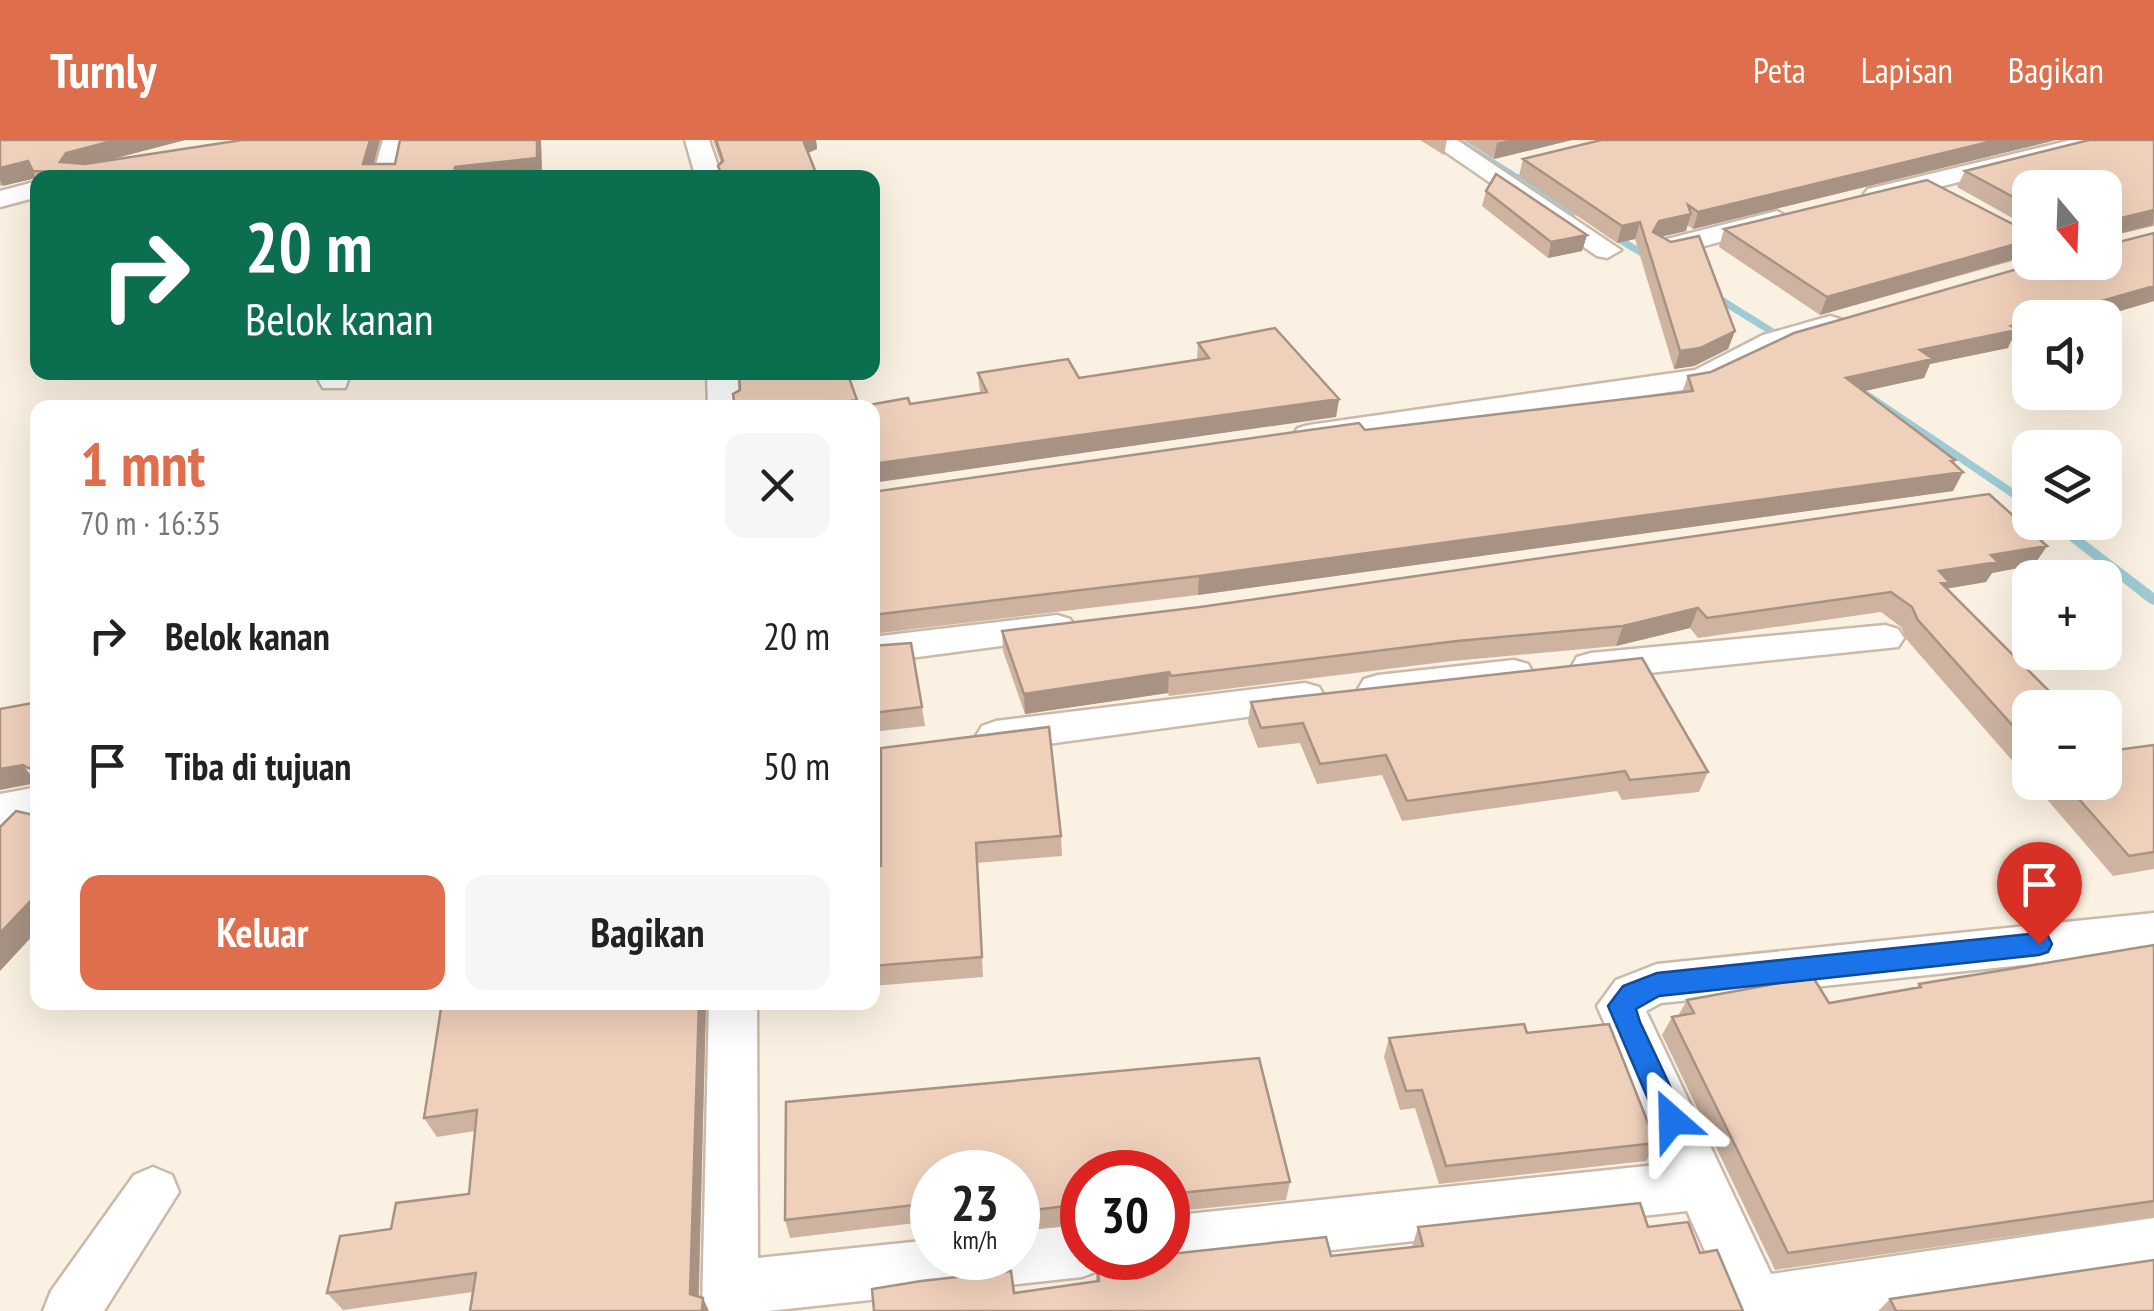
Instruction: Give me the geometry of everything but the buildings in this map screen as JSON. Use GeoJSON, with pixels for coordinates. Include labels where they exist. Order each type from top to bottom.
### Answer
{"type":"FeatureCollection","features":[{"type":"Feature","properties":{"kind":"street"},"geometry":{"type":"LineString","coordinates":[[388,170],[395,140]]}},
{"type":"Feature","properties":{"kind":"street"},"geometry":{"type":"LineString","coordinates":[[697,140],[706,170]]}},
{"type":"Feature","properties":{"kind":"street"},"geometry":{"type":"LineString","coordinates":[[1440,140],[1510,167],[1607,250]]}},
{"type":"Feature","properties":{"kind":"street"},"geometry":{"type":"LineString","coordinates":[[1848,202],[2102,140]]}},
{"type":"Feature","properties":{"kind":"street"},"geometry":{"type":"LineString","coordinates":[[1922,183],[1953,200]]}},
{"type":"Feature","properties":{"kind":"street"},"geometry":{"type":"LineString","coordinates":[[0,199],[30,192]]}},
{"type":"Feature","properties":{"kind":"street"},"geometry":{"type":"LineString","coordinates":[[1665,248],[1812,211]]}},
{"type":"Feature","properties":{"kind":"street"},"geometry":{"type":"LineString","coordinates":[[1280,439],[1704,378],[1784,338],[1849,319]]}},
{"type":"Feature","properties":{"kind":"street"},"geometry":{"type":"LineString","coordinates":[[880,649],[1083,625]]}},
{"type":"Feature","properties":{"kind":"street"},"geometry":{"type":"LineString","coordinates":[[969,739],[1452,679],[1885,638]]}},
{"type":"Feature","properties":{"kind":"street"},"geometry":{"type":"LineString","coordinates":[[2154,932],[1657,984],[1633,994],[1621,1006],[1758,1307],[2154,1244]]}},
{"type":"Feature","properties":{"kind":"street"},"geometry":{"type":"LineString","coordinates":[[733,1010],[730,1300],[1060,1254]]}},
{"type":"Feature","properties":{"kind":"street"},"geometry":{"type":"LineString","coordinates":[[1190,1240],[1702,1185]]}},
{"type":"Feature","properties":{"kind":"street"},"geometry":{"type":"LineString","coordinates":[[71,1311],[154,1192]]}},
{"type":"Feature","properties":{"kind":"waterway"},"geometry":{"type":"LineString","coordinates":[[1457,140],[1577,214]]}},
{"type":"Feature","properties":{"kind":"waterway"},"geometry":{"type":"LineString","coordinates":[[1609,233],[1654,260]]}},
{"type":"Feature","properties":{"kind":"waterway"},"geometry":{"type":"LineString","coordinates":[[1708,292],[1791,343]]}},
{"type":"Feature","properties":{"kind":"waterway"},"geometry":{"type":"LineString","coordinates":[[1860,389],[2012,494]]}},
{"type":"Feature","properties":{"kind":"waterway"},"geometry":{"type":"LineString","coordinates":[[2076,540],[2154,600]]}},
{"type":"Feature","properties":{"kind":"route"},"geometry":{"type":"LineString","coordinates":[[1672,1120],[1621,1006],[1633,994],[1657,984],[2039,944]]}}]}
